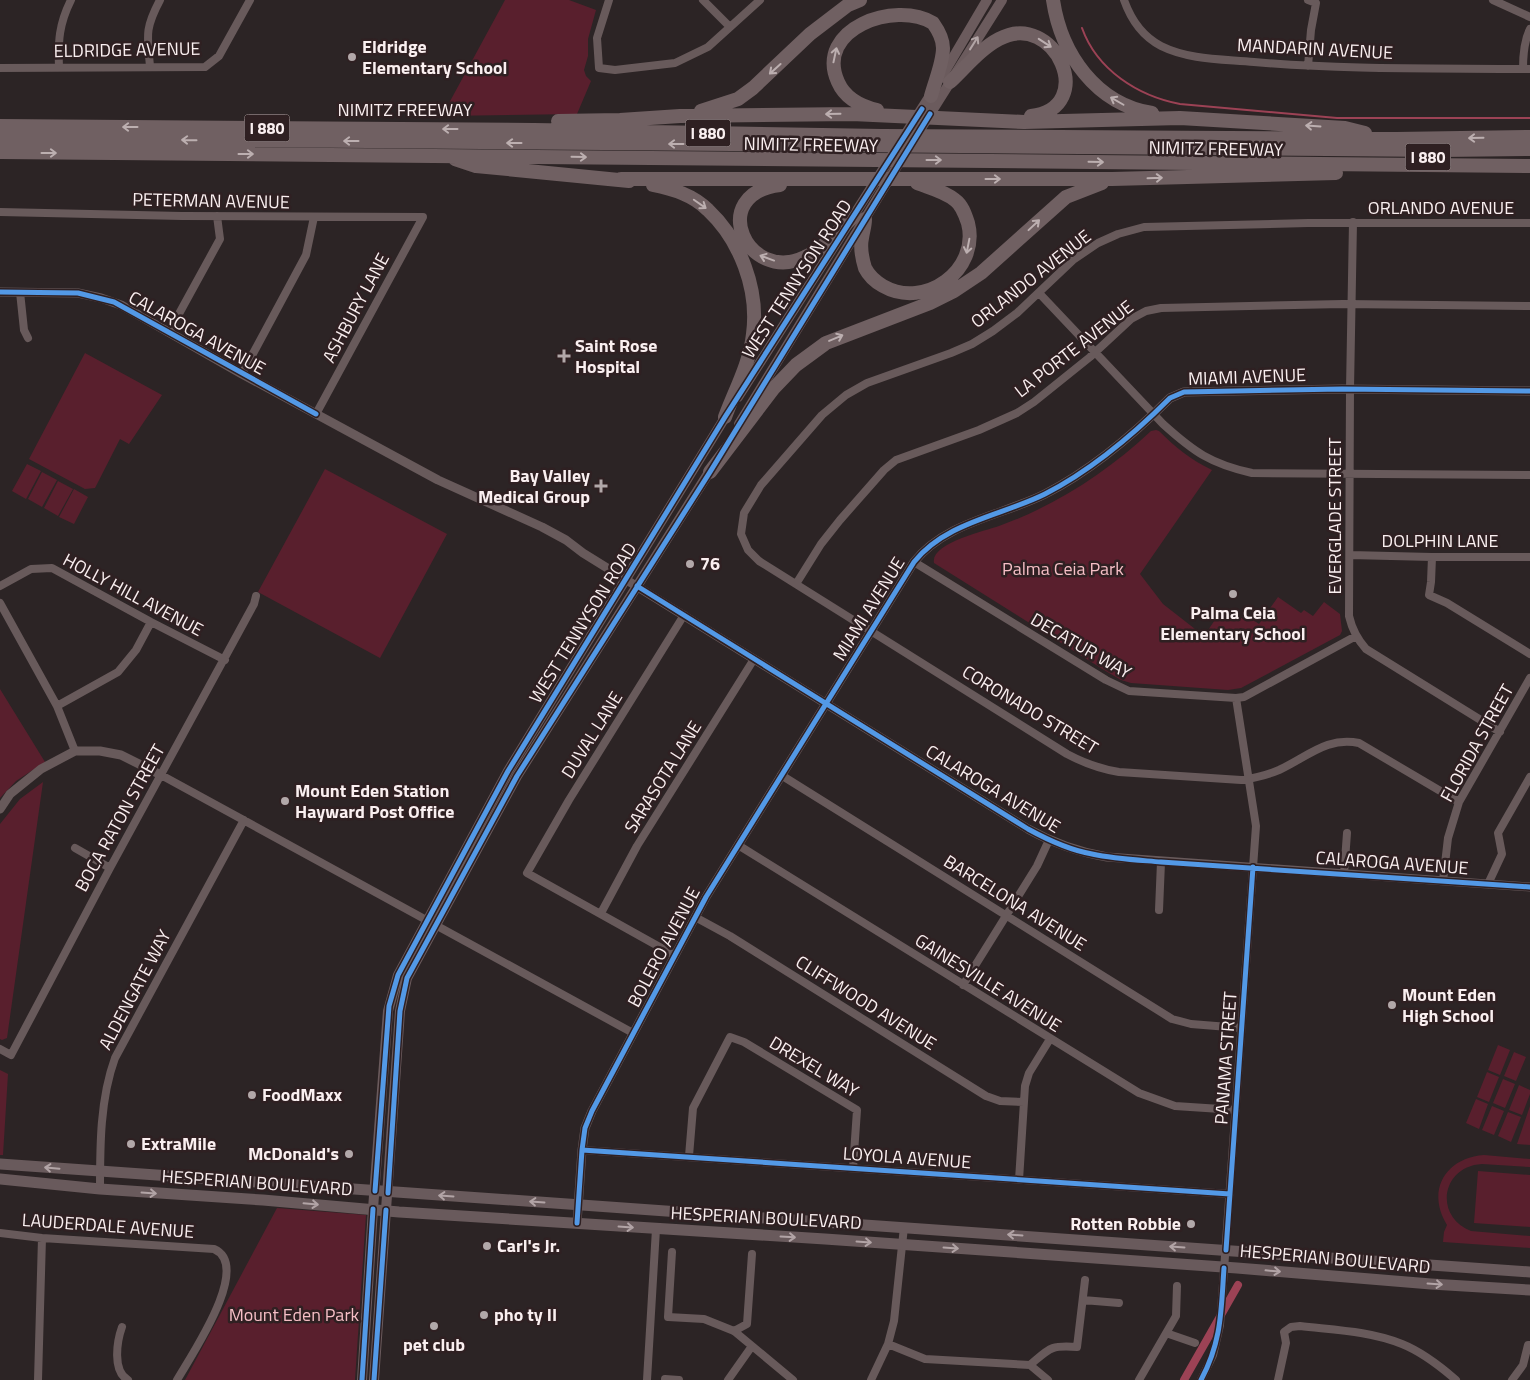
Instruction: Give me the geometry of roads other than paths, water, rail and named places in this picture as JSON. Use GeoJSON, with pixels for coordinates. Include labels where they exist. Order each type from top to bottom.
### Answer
{"type":"FeatureCollection","features":[{"type":"Feature","properties":{"kind":"highway"},"geometry":{"type":"LineString","coordinates":[[680,116],[738,99],[754,88],[810,34],[848,5],[860,0]]}},
{"type":"Feature","properties":{"kind":"highway"},"geometry":{"type":"LineString","coordinates":[[1052,0],[1055,17],[1062,36],[1076,64],[1104,93],[1127,107],[1180,118]]}},
{"type":"Feature","properties":{"kind":"highway"},"geometry":{"type":"LineString","coordinates":[[930,96],[943,49],[939,34],[930,20],[920,11],[897,4],[880,6],[857,17],[840,39],[834,55],[835,72],[840,87],[851,99],[868,108],[988,121],[1180,118],[1345,128],[1396,139]]}},
{"type":"Feature","properties":{"kind":"highway"},"geometry":{"type":"LineString","coordinates":[[950,82],[998,39],[1006,36],[1027,35],[1049,44],[1059,56],[1065,72],[1065,87],[1058,103],[1052,110],[1044,114],[988,121]]}},
{"type":"Feature","properties":{"kind":"highway"},"geometry":{"type":"LineString","coordinates":[[534,130],[550,122],[680,116],[923,113]]}},
{"type":"Feature","properties":{"kind":"highway","name":"NIMITZ FREEWAY"},"geometry":{"type":"LineString","coordinates":[[0,126],[1529,141]]}},
{"type":"Feature","properties":{"kind":"highway","name":"I 880"},"geometry":{"type":"LineString","coordinates":[[0,138],[1412,150],[1529,141]]}},
{"type":"Feature","properties":{"kind":"highway","name":"NIMITZ FREEWAY"},"geometry":{"type":"LineString","coordinates":[[0,152],[1530,166]]}},
{"type":"Feature","properties":{"kind":"highway"},"geometry":{"type":"LineString","coordinates":[[442,155],[476,166],[621,179],[1112,179],[1370,172],[1379,165]]}},
{"type":"Feature","properties":{"kind":"highway","name":"I 880"},"geometry":{"type":"LineString","coordinates":[[1328,164],[1338,157],[1530,158]]}},
{"type":"Feature","properties":{"kind":"highway"},"geometry":{"type":"LineString","coordinates":[[621,179],[669,188],[685,194],[696,201],[707,209],[732,239],[740,255],[752,293],[753,333],[748,360],[725,417]]}},
{"type":"Feature","properties":{"kind":"highway"},"geometry":{"type":"LineString","coordinates":[[828,179],[768,186],[751,195],[740,213],[739,222],[746,243],[752,251],[766,259],[795,261],[814,252],[859,218],[862,239],[861,252],[866,269],[874,281],[892,291],[914,294],[939,287],[948,280],[962,264],[968,250],[970,230],[966,217],[956,201],[949,196],[909,180]]}},
{"type":"Feature","properties":{"kind":"highway"},"geometry":{"type":"LineString","coordinates":[[710,472],[773,389],[796,365],[826,342],[930,303],[954,291],[981,273],[1066,196],[1112,179]]}},
{"type":"Feature","properties":{"kind":"main road","name":"WEST TENNYSON ROAD"},"geometry":{"type":"LineString","coordinates":[[374,1380],[400,1011],[407,978],[431,923],[508,771],[725,417],[859,218],[879,195],[923,113],[930,96],[987,0]]}},
{"type":"Feature","properties":{"kind":"main road","name":"WEST TENNYSON ROAD"},"geometry":{"type":"LineString","coordinates":[[362,1380],[389,1006],[398,975],[431,923],[516,776],[710,472],[923,113],[950,82],[1002,0]]}},
{"type":"Feature","properties":{"kind":"main road","name":"HESPERIAN BOULEVARD"},"geometry":{"type":"LineString","coordinates":[[0,1164],[388,1193],[904,1227],[1530,1272]]}},
{"type":"Feature","properties":{"kind":"main road","name":"HESPERIAN BOULEVARD"},"geometry":{"type":"LineString","coordinates":[[0,1179],[100,1189],[386,1210],[902,1244],[1530,1290]]}},
{"type":"Feature","properties":{"kind":"street"},"geometry":{"type":"LineString","coordinates":[[59,67],[59,33],[63,17],[71,0]]}},
{"type":"Feature","properties":{"kind":"street"},"geometry":{"type":"LineString","coordinates":[[150,66],[147,31],[160,0]]}},
{"type":"Feature","properties":{"kind":"street","name":"ELDRIDGE AVENUE"},"geometry":{"type":"LineString","coordinates":[[0,68],[204,67],[219,56],[250,0]]}},
{"type":"Feature","properties":{"kind":"street"},"geometry":{"type":"LineString","coordinates":[[609,0],[597,38],[599,68],[615,70],[675,63],[708,47],[760,0]]}},
{"type":"Feature","properties":{"kind":"street"},"geometry":{"type":"LineString","coordinates":[[703,0],[730,27]]}},
{"type":"Feature","properties":{"kind":"street","name":"MANDARIN AVENUE"},"geometry":{"type":"LineString","coordinates":[[1124,0],[1132,20],[1150,40],[1174,52],[1195,57],[1308,66],[1527,69]]}},
{"type":"Feature","properties":{"kind":"street"},"geometry":{"type":"LineString","coordinates":[[1308,0],[1316,2],[1308,66]]}},
{"type":"Feature","properties":{"kind":"street"},"geometry":{"type":"LineString","coordinates":[[1493,0],[1530,17]]}},
{"type":"Feature","properties":{"kind":"street"},"geometry":{"type":"LineString","coordinates":[[1527,69],[1524,51],[1530,29]]}},
{"type":"Feature","properties":{"kind":"street","name":"PETERMAN AVENUE"},"geometry":{"type":"LineString","coordinates":[[0,212],[423,217]]}},
{"type":"Feature","properties":{"kind":"street"},"geometry":{"type":"LineString","coordinates":[[168,332],[220,239],[217,216]]}},
{"type":"Feature","properties":{"kind":"street"},"geometry":{"type":"LineString","coordinates":[[242,374],[306,255],[314,217]]}},
{"type":"Feature","properties":{"kind":"street","name":"ASHBURY LANE"},"geometry":{"type":"LineString","coordinates":[[316,414],[423,217]]}},
{"type":"Feature","properties":{"kind":"street","name":"ORLANDO AVENUE"},"geometry":{"type":"LineString","coordinates":[[748,550],[741,534],[744,514],[752,499],[770,474],[828,410],[846,395],[867,383],[972,344],[1017,314],[1085,251],[1118,234],[1144,227],[1353,222],[1530,224]]}},
{"type":"Feature","properties":{"kind":"street","name":"EVERGLADE STREET"},"geometry":{"type":"LineString","coordinates":[[1353,222],[1349,616],[1356,636],[1366,649],[1500,732]]}},
{"type":"Feature","properties":{"kind":"street","name":"CALAROGA AVENUE"},"geometry":{"type":"LineString","coordinates":[[0,292],[68,292],[101,298],[128,308],[242,374],[444,483],[542,526],[826,704],[1049,840],[1090,854],[1161,862],[1530,886]]}},
{"type":"Feature","properties":{"kind":"street"},"geometry":{"type":"LineString","coordinates":[[20,292],[24,330],[28,338]]}},
{"type":"Feature","properties":{"kind":"street"},"geometry":{"type":"LineString","coordinates":[[1039,293],[1154,414],[1195,451],[1229,468],[1252,473],[1530,475]]}},
{"type":"Feature","properties":{"kind":"street","name":"LA PORTE AVENUE"},"geometry":{"type":"LineString","coordinates":[[796,584],[821,544],[840,520],[884,470],[896,460],[980,430],[1018,412],[1034,402],[1096,352],[1131,319],[1146,311],[1161,308],[1351,304],[1530,306]]}},
{"type":"Feature","properties":{"kind":"street","name":"MIAMI AVENUE"},"geometry":{"type":"LineString","coordinates":[[826,704],[914,562],[934,542],[948,532],[1009,510],[1038,497],[1081,473],[1111,451],[1170,398],[1184,392],[1350,389],[1530,390]]}},
{"type":"Feature","properties":{"kind":"street","name":"CORONADO STREET"},"geometry":{"type":"LineString","coordinates":[[748,550],[759,561],[1084,763],[1101,769],[1119,772],[1228,780],[1249,779],[1278,770],[1317,749],[1337,741],[1348,740],[1359,743],[1459,802]]}},
{"type":"Feature","properties":{"kind":"street","name":"DOLPHIN LANE"},"geometry":{"type":"LineString","coordinates":[[1350,555],[1530,557]]}},
{"type":"Feature","properties":{"kind":"street"},"geometry":{"type":"LineString","coordinates":[[1432,557],[1429,595],[1447,603],[1530,654]]}},
{"type":"Feature","properties":{"kind":"street","name":"DECATUR WAY"},"geometry":{"type":"LineString","coordinates":[[914,562],[1117,687],[1129,691],[1244,697],[1356,636]]}},
{"type":"Feature","properties":{"kind":"street","name":"HOLLY HILL AVENUE"},"geometry":{"type":"LineString","coordinates":[[0,586],[31,569],[52,568],[225,660]]}},
{"type":"Feature","properties":{"kind":"street","name":"BOCA RATON STREET"},"geometry":{"type":"LineString","coordinates":[[0,1049],[11,1055],[110,868],[225,660],[254,604],[256,596]]}},
{"type":"Feature","properties":{"kind":"street"},"geometry":{"type":"LineString","coordinates":[[0,603],[57,706],[76,751]]}},
{"type":"Feature","properties":{"kind":"street","name":"DUVAL LANE"},"geometry":{"type":"LineString","coordinates":[[600,913],[527,873],[569,800],[684,615]]}},
{"type":"Feature","properties":{"kind":"street"},"geometry":{"type":"LineString","coordinates":[[57,706],[118,672],[136,650],[151,622]]}},
{"type":"Feature","properties":{"kind":"street","name":"SARASOTA LANE"},"geometry":{"type":"LineString","coordinates":[[600,913],[637,846],[754,659]]}},
{"type":"Feature","properties":{"kind":"street","name":"FLORIDA STREET"},"geometry":{"type":"LineString","coordinates":[[1443,881],[1448,838],[1459,802],[1530,678]]}},
{"type":"Feature","properties":{"kind":"street","name":"PANAMA STREET"},"geometry":{"type":"LineString","coordinates":[[1201,1380],[1218,1341],[1256,826],[1236,698]]}},
{"type":"Feature","properties":{"kind":"street","name":"BOLERO AVENUE"},"geometry":{"type":"LineString","coordinates":[[577,1223],[582,1150],[585,1128],[592,1111],[695,917],[826,704]]}},
{"type":"Feature","properties":{"kind":"street"},"geometry":{"type":"LineString","coordinates":[[0,809],[10,794],[41,768],[76,751],[100,751],[121,755],[161,774],[633,1033]]}},
{"type":"Feature","properties":{"kind":"street","name":"BARCELONA AVENUE"},"geometry":{"type":"LineString","coordinates":[[781,775],[1172,1019],[1191,1024],[1241,1028]]}},
{"type":"Feature","properties":{"kind":"street"},"geometry":{"type":"LineString","coordinates":[[1488,884],[1502,854],[1498,834],[1530,777]]}},
{"type":"Feature","properties":{"kind":"street","name":"ALDENGATE WAY"},"geometry":{"type":"LineString","coordinates":[[100,1189],[105,1097],[115,1058],[244,820]]}},
{"type":"Feature","properties":{"kind":"street"},"geometry":{"type":"LineString","coordinates":[[1344,874],[1347,833]]}},
{"type":"Feature","properties":{"kind":"street"},"geometry":{"type":"LineString","coordinates":[[963,985],[1037,866],[1049,840]]}},
{"type":"Feature","properties":{"kind":"street","name":"GAINESVILLE AVENUE"},"geometry":{"type":"LineString","coordinates":[[738,845],[1146,1097],[1175,1106],[1236,1110]]}},
{"type":"Feature","properties":{"kind":"street"},"geometry":{"type":"LineString","coordinates":[[75,848],[110,868]]}},
{"type":"Feature","properties":{"kind":"street"},"geometry":{"type":"LineString","coordinates":[[1159,910],[1161,862]]}},
{"type":"Feature","properties":{"kind":"street"},"geometry":{"type":"LineString","coordinates":[[600,913],[674,955]]}},
{"type":"Feature","properties":{"kind":"street","name":"CLIFFWOOD AVENUE"},"geometry":{"type":"LineString","coordinates":[[695,917],[730,936],[986,1096],[1000,1100],[1024,1102]]}},
{"type":"Feature","properties":{"kind":"street","name":"DREXEL WAY"},"geometry":{"type":"LineString","coordinates":[[689,1156],[693,1108],[730,1036],[744,1042],[857,1110],[853,1168]]}},
{"type":"Feature","properties":{"kind":"street"},"geometry":{"type":"LineString","coordinates":[[1019,1180],[1025,1086],[1029,1073],[1050,1039]]}},
{"type":"Feature","properties":{"kind":"street","name":"LOYOLA AVENUE"},"geometry":{"type":"LineString","coordinates":[[582,1150],[1230,1194]]}},
{"type":"Feature","properties":{"kind":"street"},"geometry":{"type":"LineString","coordinates":[[871,1380],[888,1344],[894,1321],[904,1227]]}},
{"type":"Feature","properties":{"kind":"street"},"geometry":{"type":"LineString","coordinates":[[647,1380],[656,1229]]}},
{"type":"Feature","properties":{"kind":"street","name":"LAUDERDALE AVENUE"},"geometry":{"type":"LineString","coordinates":[[0,1233],[42,1238],[214,1249],[222,1254],[227,1264],[228,1276],[226,1287],[216,1310],[177,1380]]}},
{"type":"Feature","properties":{"kind":"street"},"geometry":{"type":"LineString","coordinates":[[38,1380],[42,1238]]}},
{"type":"Feature","properties":{"kind":"street"},"geometry":{"type":"LineString","coordinates":[[672,1252],[668,1317],[704,1319],[734,1331],[793,1380]]}},
{"type":"Feature","properties":{"kind":"street"},"geometry":{"type":"LineString","coordinates":[[734,1331],[747,1324],[752,1254]]}},
{"type":"Feature","properties":{"kind":"street"},"geometry":{"type":"LineString","coordinates":[[1030,1364],[1050,1348],[1056,1346],[1077,1347],[1085,1280]]}},
{"type":"Feature","properties":{"kind":"street"},"geometry":{"type":"LineString","coordinates":[[1139,1380],[1176,1316],[1177,1286]]}},
{"type":"Feature","properties":{"kind":"street"},"geometry":{"type":"LineString","coordinates":[[1083,1300],[1119,1303]]}},
{"type":"Feature","properties":{"kind":"street"},"geometry":{"type":"LineString","coordinates":[[1278,1380],[1286,1343],[1284,1332],[1291,1327],[1300,1326],[1380,1337],[1404,1344],[1434,1362],[1456,1380]]}},
{"type":"Feature","properties":{"kind":"street"},"geometry":{"type":"LineString","coordinates":[[122,1327],[118,1338],[117,1367],[122,1377],[128,1380]]}},
{"type":"Feature","properties":{"kind":"street"},"geometry":{"type":"LineString","coordinates":[[1166,1333],[1196,1343]]}},
{"type":"Feature","properties":{"kind":"street"},"geometry":{"type":"LineString","coordinates":[[888,1344],[925,1359],[1030,1364],[1048,1380]]}},
{"type":"Feature","properties":{"kind":"street"},"geometry":{"type":"LineString","coordinates":[[1512,1380],[1523,1365],[1529,1345]]}},
{"type":"Feature","properties":{"kind":"street"},"geometry":{"type":"LineString","coordinates":[[728,1380],[752,1346]]}},
{"type":"Feature","properties":{"kind":"street"},"geometry":{"type":"LineString","coordinates":[[665,1379],[679,1380]]}},
{"type":"Feature","properties":{"kind":"waterway"},"geometry":{"type":"LineString","coordinates":[[1082,28],[1098,56],[1121,79],[1149,95],[1180,104],[1337,118],[1530,118]]}},
{"type":"Feature","properties":{"kind":"waterway"},"geometry":{"type":"LineString","coordinates":[[1184,1380],[1238,1285]]}},
{"type":"Feature","properties":{"kind":"place","name":"Eldridge Elementary School"},"geometry":{"type":"Point","coordinates":[352,57]}},
{"type":"Feature","properties":{"kind":"place","name":"Saint Rose Hospital"},"geometry":{"type":"Point","coordinates":[564,356]}},
{"type":"Feature","properties":{"kind":"place","name":"Bay Valley Medical Group"},"geometry":{"type":"Point","coordinates":[601,486]}},
{"type":"Feature","properties":{"kind":"place","name":"76"},"geometry":{"type":"Point","coordinates":[690,564]}},
{"type":"Feature","properties":{"kind":"place","name":"Palma Ceia Elementary School"},"geometry":{"type":"Point","coordinates":[1233,594]}},
{"type":"Feature","properties":{"kind":"place","name":"Mount Eden Station Hayward Post Office"},"geometry":{"type":"Point","coordinates":[285,801]}},
{"type":"Feature","properties":{"kind":"place","name":"Mount Eden High School"},"geometry":{"type":"Point","coordinates":[1392,1005]}},
{"type":"Feature","properties":{"kind":"place","name":"FoodMaxx"},"geometry":{"type":"Point","coordinates":[252,1095]}},
{"type":"Feature","properties":{"kind":"place","name":"ExtraMile"},"geometry":{"type":"Point","coordinates":[131,1144]}},
{"type":"Feature","properties":{"kind":"place","name":"McDonald's"},"geometry":{"type":"Point","coordinates":[349,1154]}},
{"type":"Feature","properties":{"kind":"place","name":"Rotten Robbie"},"geometry":{"type":"Point","coordinates":[1191,1224]}},
{"type":"Feature","properties":{"kind":"place","name":"Carl's Jr."},"geometry":{"type":"Point","coordinates":[487,1246]}},
{"type":"Feature","properties":{"kind":"place","name":"pho ty II"},"geometry":{"type":"Point","coordinates":[484,1315]}},
{"type":"Feature","properties":{"kind":"place","name":"pet club"},"geometry":{"type":"Point","coordinates":[434,1326]}},
{"type":"Feature","properties":{"kind":"park label","name":"Palma Ceia Park"},"geometry":{"type":"Point","coordinates":[1063,569]}},
{"type":"Feature","properties":{"kind":"park label","name":"Mount Eden Park"},"geometry":{"type":"Point","coordinates":[294,1315]}}]}
